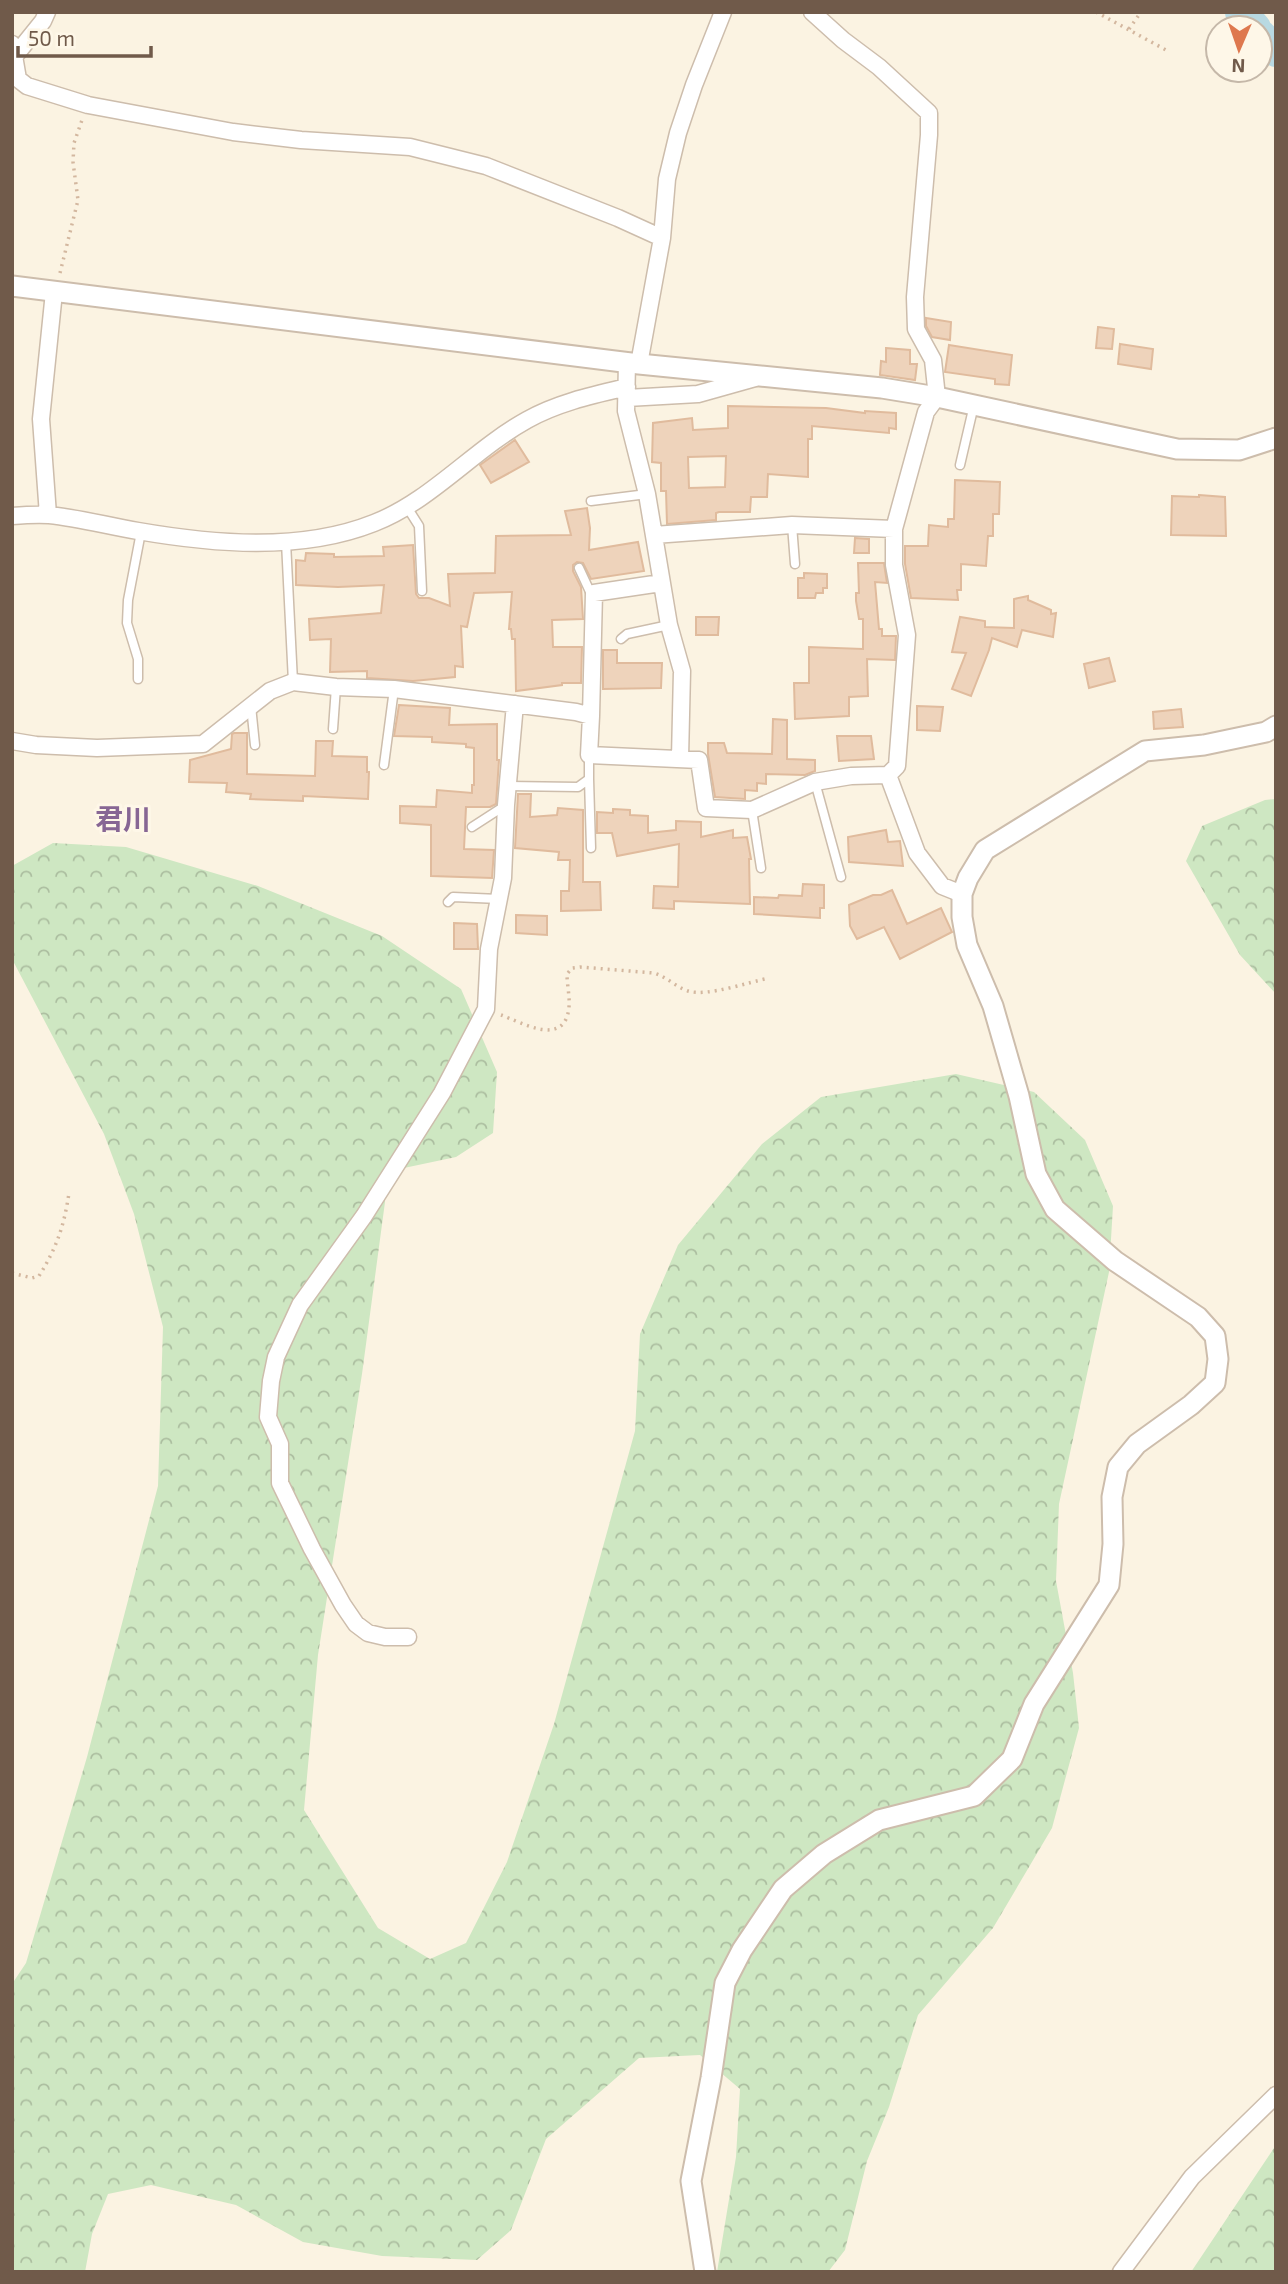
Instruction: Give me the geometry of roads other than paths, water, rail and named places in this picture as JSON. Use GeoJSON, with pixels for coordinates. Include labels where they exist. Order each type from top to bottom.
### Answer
{"type":"FeatureCollection","features":[{"type":"Feature","properties":{"kind":"street"},"geometry":{"type":"LineString","coordinates":[[47,12],[43,21],[13,50],[18,79],[27,86],[88,105],[233,132],[302,140],[410,147],[486,166],[662,238]]}},
{"type":"Feature","properties":{"kind":"street"},"geometry":{"type":"LineString","coordinates":[[680,758],[682,671],[669,625],[647,494],[626,411],[627,392],[662,238],[667,179],[678,133],[723,12]]}},
{"type":"Feature","properties":{"kind":"street"},"geometry":{"type":"LineString","coordinates":[[661,583],[594,593],[589,755],[699,760],[706,808],[752,810],[815,782],[851,776],[888,775],[897,766],[907,635],[894,565],[894,529],[926,412],[937,397],[933,360],[916,329],[915,318],[929,113],[879,66],[843,40],[813,12]]}},
{"type":"Feature","properties":{"kind":"street"},"geometry":{"type":"LineString","coordinates":[[12,286],[633,363],[764,375],[937,397],[1177,449],[1239,450],[1276,438]]}},
{"type":"Feature","properties":{"kind":"street"},"geometry":{"type":"LineString","coordinates":[[48,515],[41,419],[55,292]]}},
{"type":"Feature","properties":{"kind":"street"},"geometry":{"type":"LineString","coordinates":[[12,516],[48,515],[141,532],[222,541],[286,542],[340,533],[373,524],[407,507],[489,444],[528,419],[586,396],[627,392],[698,394],[764,375]]}},
{"type":"Feature","properties":{"kind":"street"},"geometry":{"type":"LineString","coordinates":[[654,535],[792,525],[894,529]]}},
{"type":"Feature","properties":{"kind":"street"},"geometry":{"type":"LineString","coordinates":[[12,741],[97,748],[203,744],[270,691],[293,682],[394,689],[591,716]]}},
{"type":"Feature","properties":{"kind":"street"},"geometry":{"type":"LineString","coordinates":[[408,1637],[385,1637],[368,1633],[356,1624],[312,1549],[280,1483],[280,1444],[268,1417],[271,1381],[276,1357],[300,1305],[364,1216],[442,1093],[486,1009],[489,949],[503,878],[515,704]]}},
{"type":"Feature","properties":{"kind":"street"},"geometry":{"type":"LineString","coordinates":[[705,2272],[691,2181],[725,1983],[743,1950],[783,1889],[824,1854],[879,1820],[974,1797],[1012,1759],[1034,1703],[1109,1585],[1113,1544],[1112,1497],[1118,1467],[1137,1444],[1215,1383],[1218,1359],[1215,1336],[1198,1317],[1115,1261],[1055,1209],[1036,1174],[1019,1096],[993,1006],[967,945],[962,917],[962,894],[985,850],[1145,751],[1204,745],[1266,732],[1276,726]]}},
{"type":"Feature","properties":{"kind":"street"},"geometry":{"type":"LineString","coordinates":[[888,775],[917,853],[942,886],[962,894]]}},
{"type":"Feature","properties":{"kind":"street"},"geometry":{"type":"LineString","coordinates":[[1121,2272],[1192,2177],[1276,2095]]}},
{"type":"Feature","properties":{"kind":"lane"},"geometry":{"type":"LineString","coordinates":[[960,465],[974,405]]}},
{"type":"Feature","properties":{"kind":"lane"},"geometry":{"type":"LineString","coordinates":[[592,501],[647,494]]}},
{"type":"Feature","properties":{"kind":"lane"},"geometry":{"type":"LineString","coordinates":[[407,507],[419,526],[422,591]]}},
{"type":"Feature","properties":{"kind":"lane"},"geometry":{"type":"LineString","coordinates":[[792,525],[795,564]]}},
{"type":"Feature","properties":{"kind":"lane"},"geometry":{"type":"LineString","coordinates":[[138,679],[138,659],[127,624],[128,600],[141,532]]}},
{"type":"Feature","properties":{"kind":"lane"},"geometry":{"type":"LineString","coordinates":[[286,542],[293,682]]}},
{"type":"Feature","properties":{"kind":"lane"},"geometry":{"type":"LineString","coordinates":[[579,568],[594,598]]}},
{"type":"Feature","properties":{"kind":"lane"},"geometry":{"type":"LineString","coordinates":[[621,639],[627,634],[669,625]]}},
{"type":"Feature","properties":{"kind":"lane"},"geometry":{"type":"LineString","coordinates":[[333,729],[336,687]]}},
{"type":"Feature","properties":{"kind":"lane"},"geometry":{"type":"LineString","coordinates":[[384,765],[394,689]]}},
{"type":"Feature","properties":{"kind":"lane"},"geometry":{"type":"LineString","coordinates":[[251,706],[255,745]]}},
{"type":"Feature","properties":{"kind":"lane"},"geometry":{"type":"LineString","coordinates":[[589,755],[591,849]]}},
{"type":"Feature","properties":{"kind":"lane"},"geometry":{"type":"LineString","coordinates":[[508,786],[578,787],[589,779]]}},
{"type":"Feature","properties":{"kind":"lane"},"geometry":{"type":"LineString","coordinates":[[815,782],[841,877]]}},
{"type":"Feature","properties":{"kind":"lane"},"geometry":{"type":"LineString","coordinates":[[472,827],[506,805]]}},
{"type":"Feature","properties":{"kind":"lane"},"geometry":{"type":"LineString","coordinates":[[752,810],[761,868]]}},
{"type":"Feature","properties":{"kind":"lane"},"geometry":{"type":"LineString","coordinates":[[448,902],[453,897],[499,899]]}},
{"type":"Feature","properties":{"kind":"district","name":"君川"},"geometry":{"type":"Point","coordinates":[123,819]}}]}
